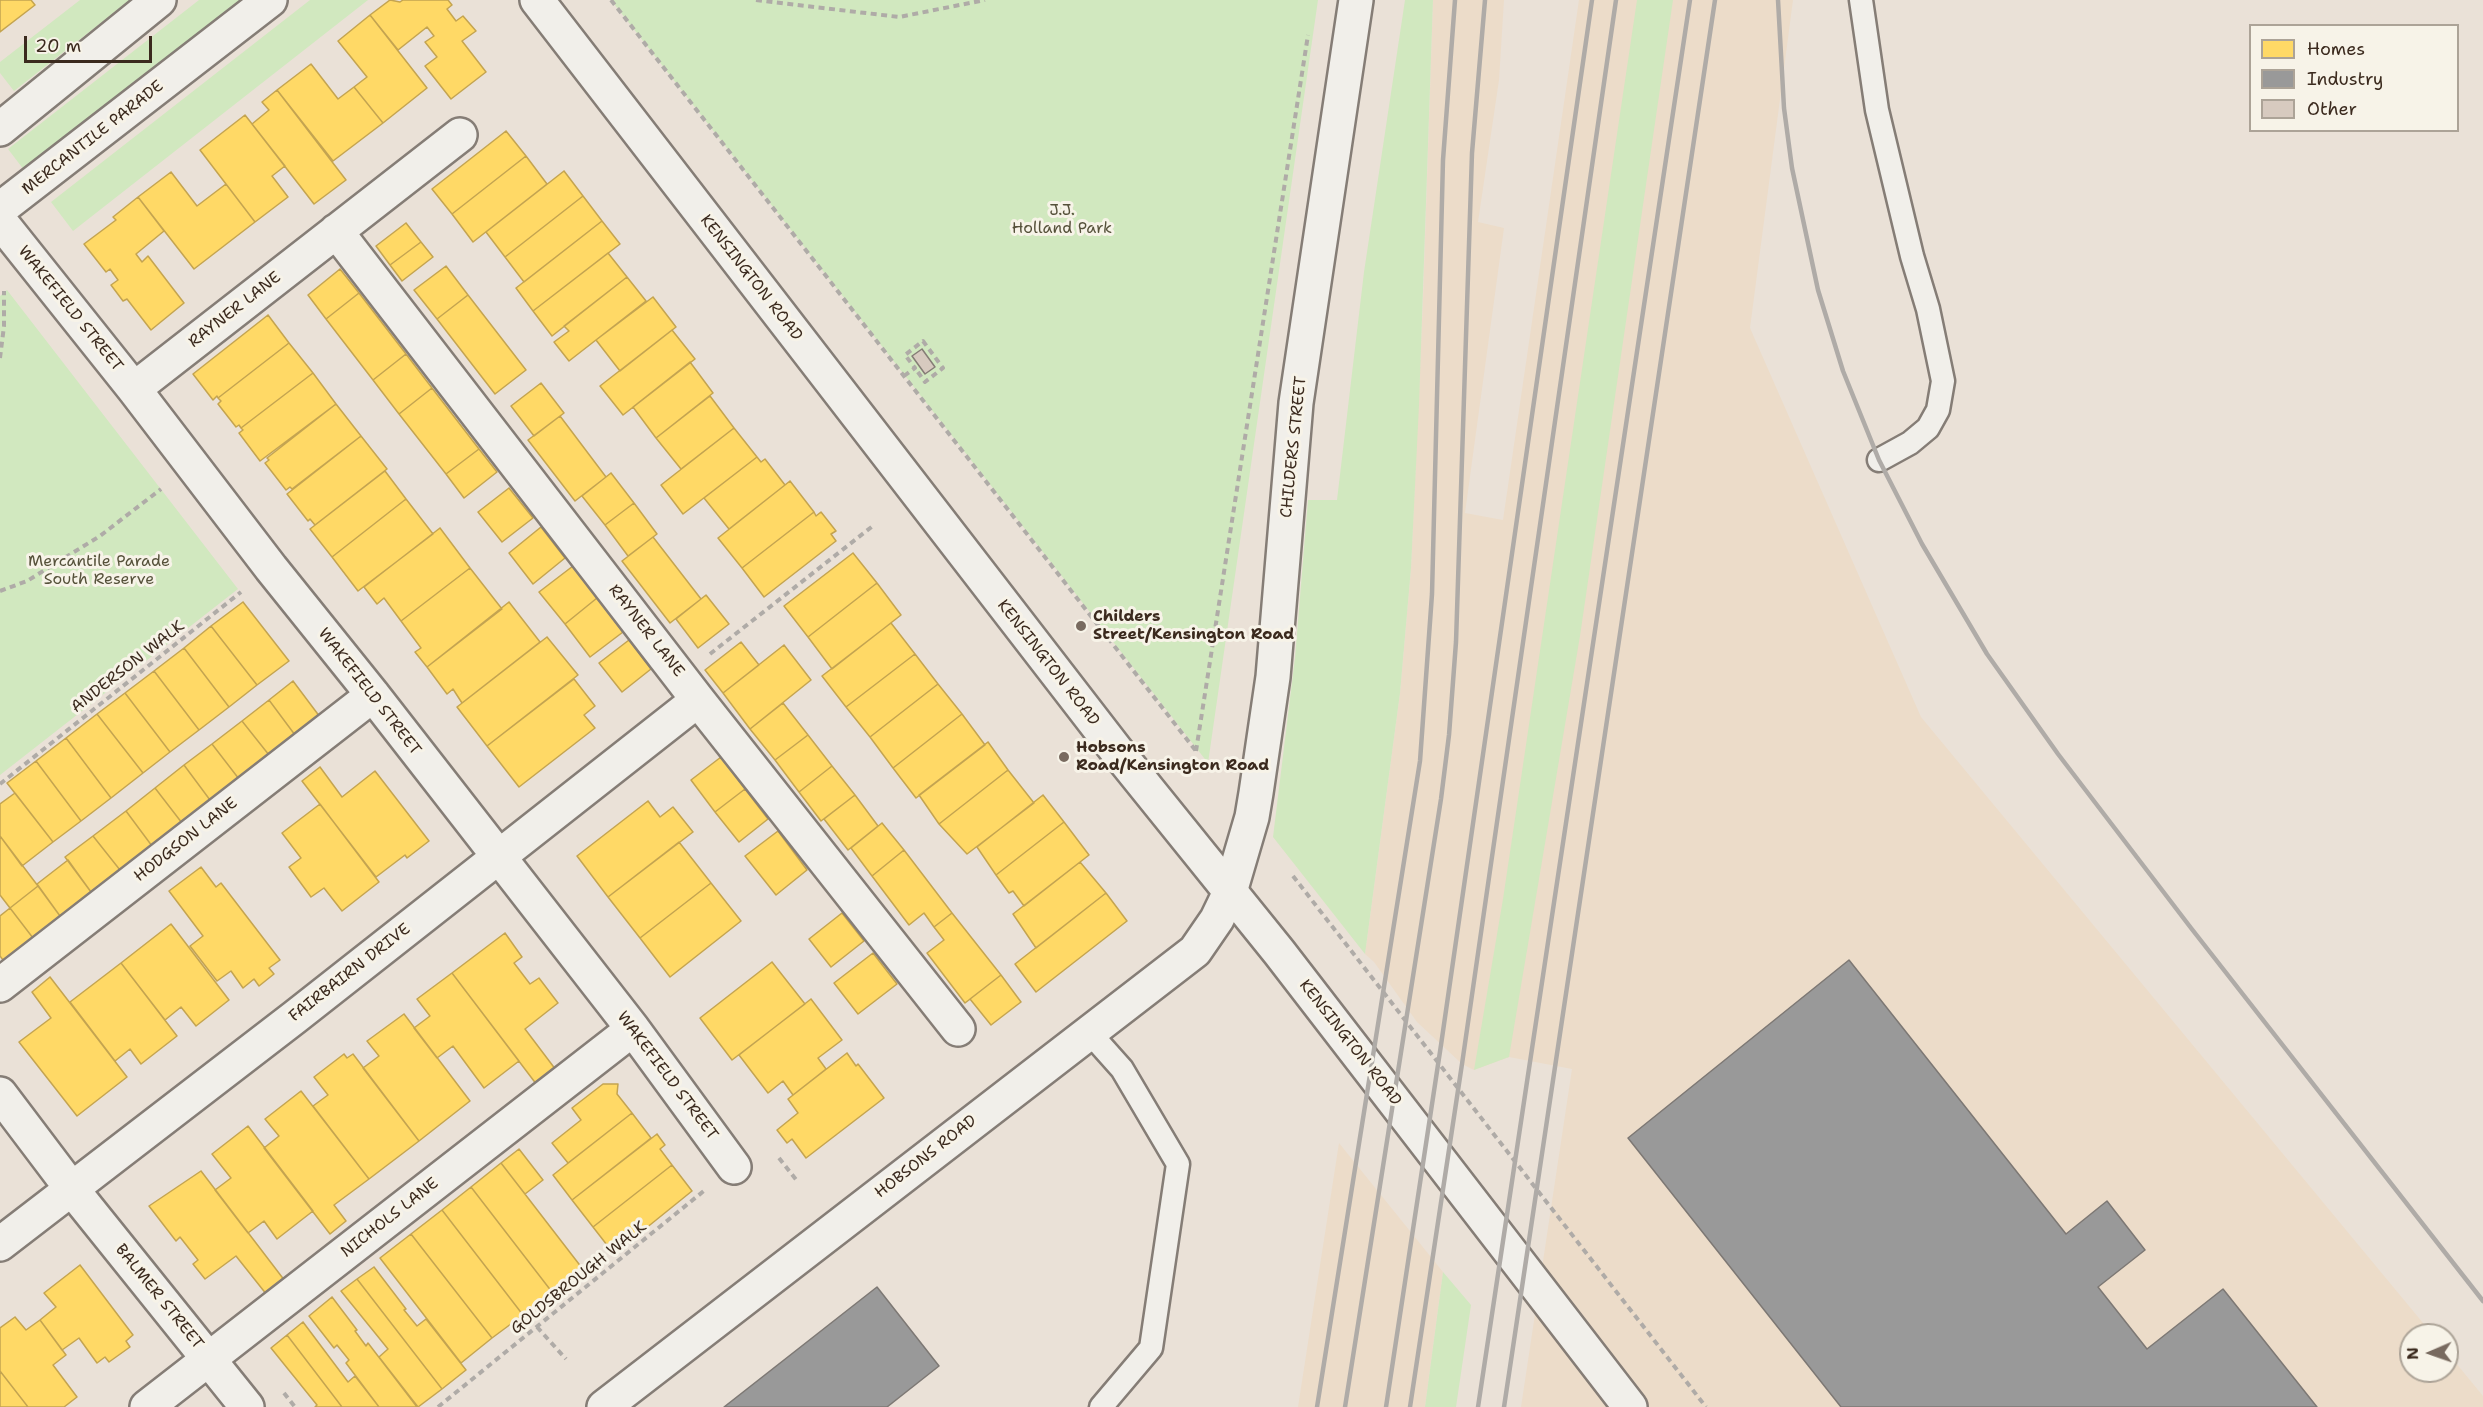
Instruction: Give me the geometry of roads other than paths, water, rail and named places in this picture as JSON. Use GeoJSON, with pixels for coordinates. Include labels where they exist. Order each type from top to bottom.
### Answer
{"type":"FeatureCollection","features":[{"type":"Feature","properties":{"kind":"street"},"geometry":{"type":"LineString","coordinates":[[0,129],[159,0]]}},
{"type":"Feature","properties":{"kind":"street","name":"MERCANTILE PARADE"},"geometry":{"type":"LineString","coordinates":[[0,209],[270,0]]}},
{"type":"Feature","properties":{"kind":"street","name":"KENSINGTON ROAD"},"geometry":{"type":"LineString","coordinates":[[537,0],[1108,741],[1401,1108],[1630,1407]]}},
{"type":"Feature","properties":{"kind":"street","name":"CHILDERS STREET"},"geometry":{"type":"LineString","coordinates":[[1230,892],[1252,817],[1268,715],[1296,403],[1356,0]]}},
{"type":"Feature","properties":{"kind":"street","name":"RAYNER LANE"},"geometry":{"type":"LineString","coordinates":[[134,388],[460,135]]}},
{"type":"Feature","properties":{"kind":"street","name":"WAKEFIELD STREET"},"geometry":{"type":"LineString","coordinates":[[0,221],[134,388],[271,568],[633,1029],[734,1167]]}},
{"type":"Feature","properties":{"kind":"street","name":"RAYNER LANE"},"geometry":{"type":"LineString","coordinates":[[336,231],[689,688],[958,1029]]}},
{"type":"Feature","properties":{"kind":"street","name":"FAIRBAIRN DRIVE"},"geometry":{"type":"LineString","coordinates":[[0,1244],[498,857],[689,688]]}},
{"type":"Feature","properties":{"kind":"street","name":"HODGSON LANE"},"geometry":{"type":"LineString","coordinates":[[0,985],[373,695]]}},
{"type":"Feature","properties":{"kind":"street","name":"HOBSONS ROAD"},"geometry":{"type":"LineString","coordinates":[[604,1407],[1195,951],[1217,920],[1230,892]]}},
{"type":"Feature","properties":{"kind":"street","name":"NICHOLS LANE"},"geometry":{"type":"LineString","coordinates":[[147,1407],[633,1029]]}},
{"type":"Feature","properties":{"kind":"street","name":"BALMER STREET"},"geometry":{"type":"LineString","coordinates":[[0,1094],[71,1188],[247,1407]]}},
{"type":"Feature","properties":{"kind":"lane"},"geometry":{"type":"LineString","coordinates":[[1861,0],[1877,110],[1912,256],[1928,309],[1943,381],[1938,410],[1928,428],[1910,442],[1879,460]]}},
{"type":"Feature","properties":{"kind":"lane"},"geometry":{"type":"LineString","coordinates":[[1089,1032],[1122,1069],[1178,1164],[1151,1348],[1101,1407]]}},
{"type":"Feature","properties":{"kind":"railway"},"geometry":{"type":"LineString","coordinates":[[1317,1407],[1420,761],[1432,594],[1443,160],[1455,0]]}},
{"type":"Feature","properties":{"kind":"railway"},"geometry":{"type":"LineString","coordinates":[[1345,1407],[1441,799],[1449,735],[1456,642],[1472,153],[1485,0]]}},
{"type":"Feature","properties":{"kind":"railway"},"geometry":{"type":"LineString","coordinates":[[1386,1407],[1441,1045],[1592,0]]}},
{"type":"Feature","properties":{"kind":"railway"},"geometry":{"type":"LineString","coordinates":[[1410,1407],[1616,0]]}},
{"type":"Feature","properties":{"kind":"railway"},"geometry":{"type":"LineString","coordinates":[[1478,1407],[1690,0]]}},
{"type":"Feature","properties":{"kind":"railway"},"geometry":{"type":"LineString","coordinates":[[1504,1407],[1715,0]]}},
{"type":"Feature","properties":{"kind":"railway"},"geometry":{"type":"LineString","coordinates":[[1778,0],[1784,108],[1792,168],[1818,290],[1843,371],[1879,460],[1922,544],[1987,654],[2058,754],[2483,1301]]}},
{"type":"Feature","properties":{"kind":"place","name":"Childers Street/Kensington Road"},"geometry":{"type":"Point","coordinates":[1081,626]}},
{"type":"Feature","properties":{"kind":"place","name":"Hobsons Road/Kensington Road"},"geometry":{"type":"Point","coordinates":[1064,757]}},
{"type":"Feature","properties":{"kind":"park label","name":"J.J. Holland Park"},"geometry":{"type":"Point","coordinates":[1062,220]}},
{"type":"Feature","properties":{"kind":"park label","name":"Mercantile Parade South Reserve"},"geometry":{"type":"Point","coordinates":[99,571]}}]}
